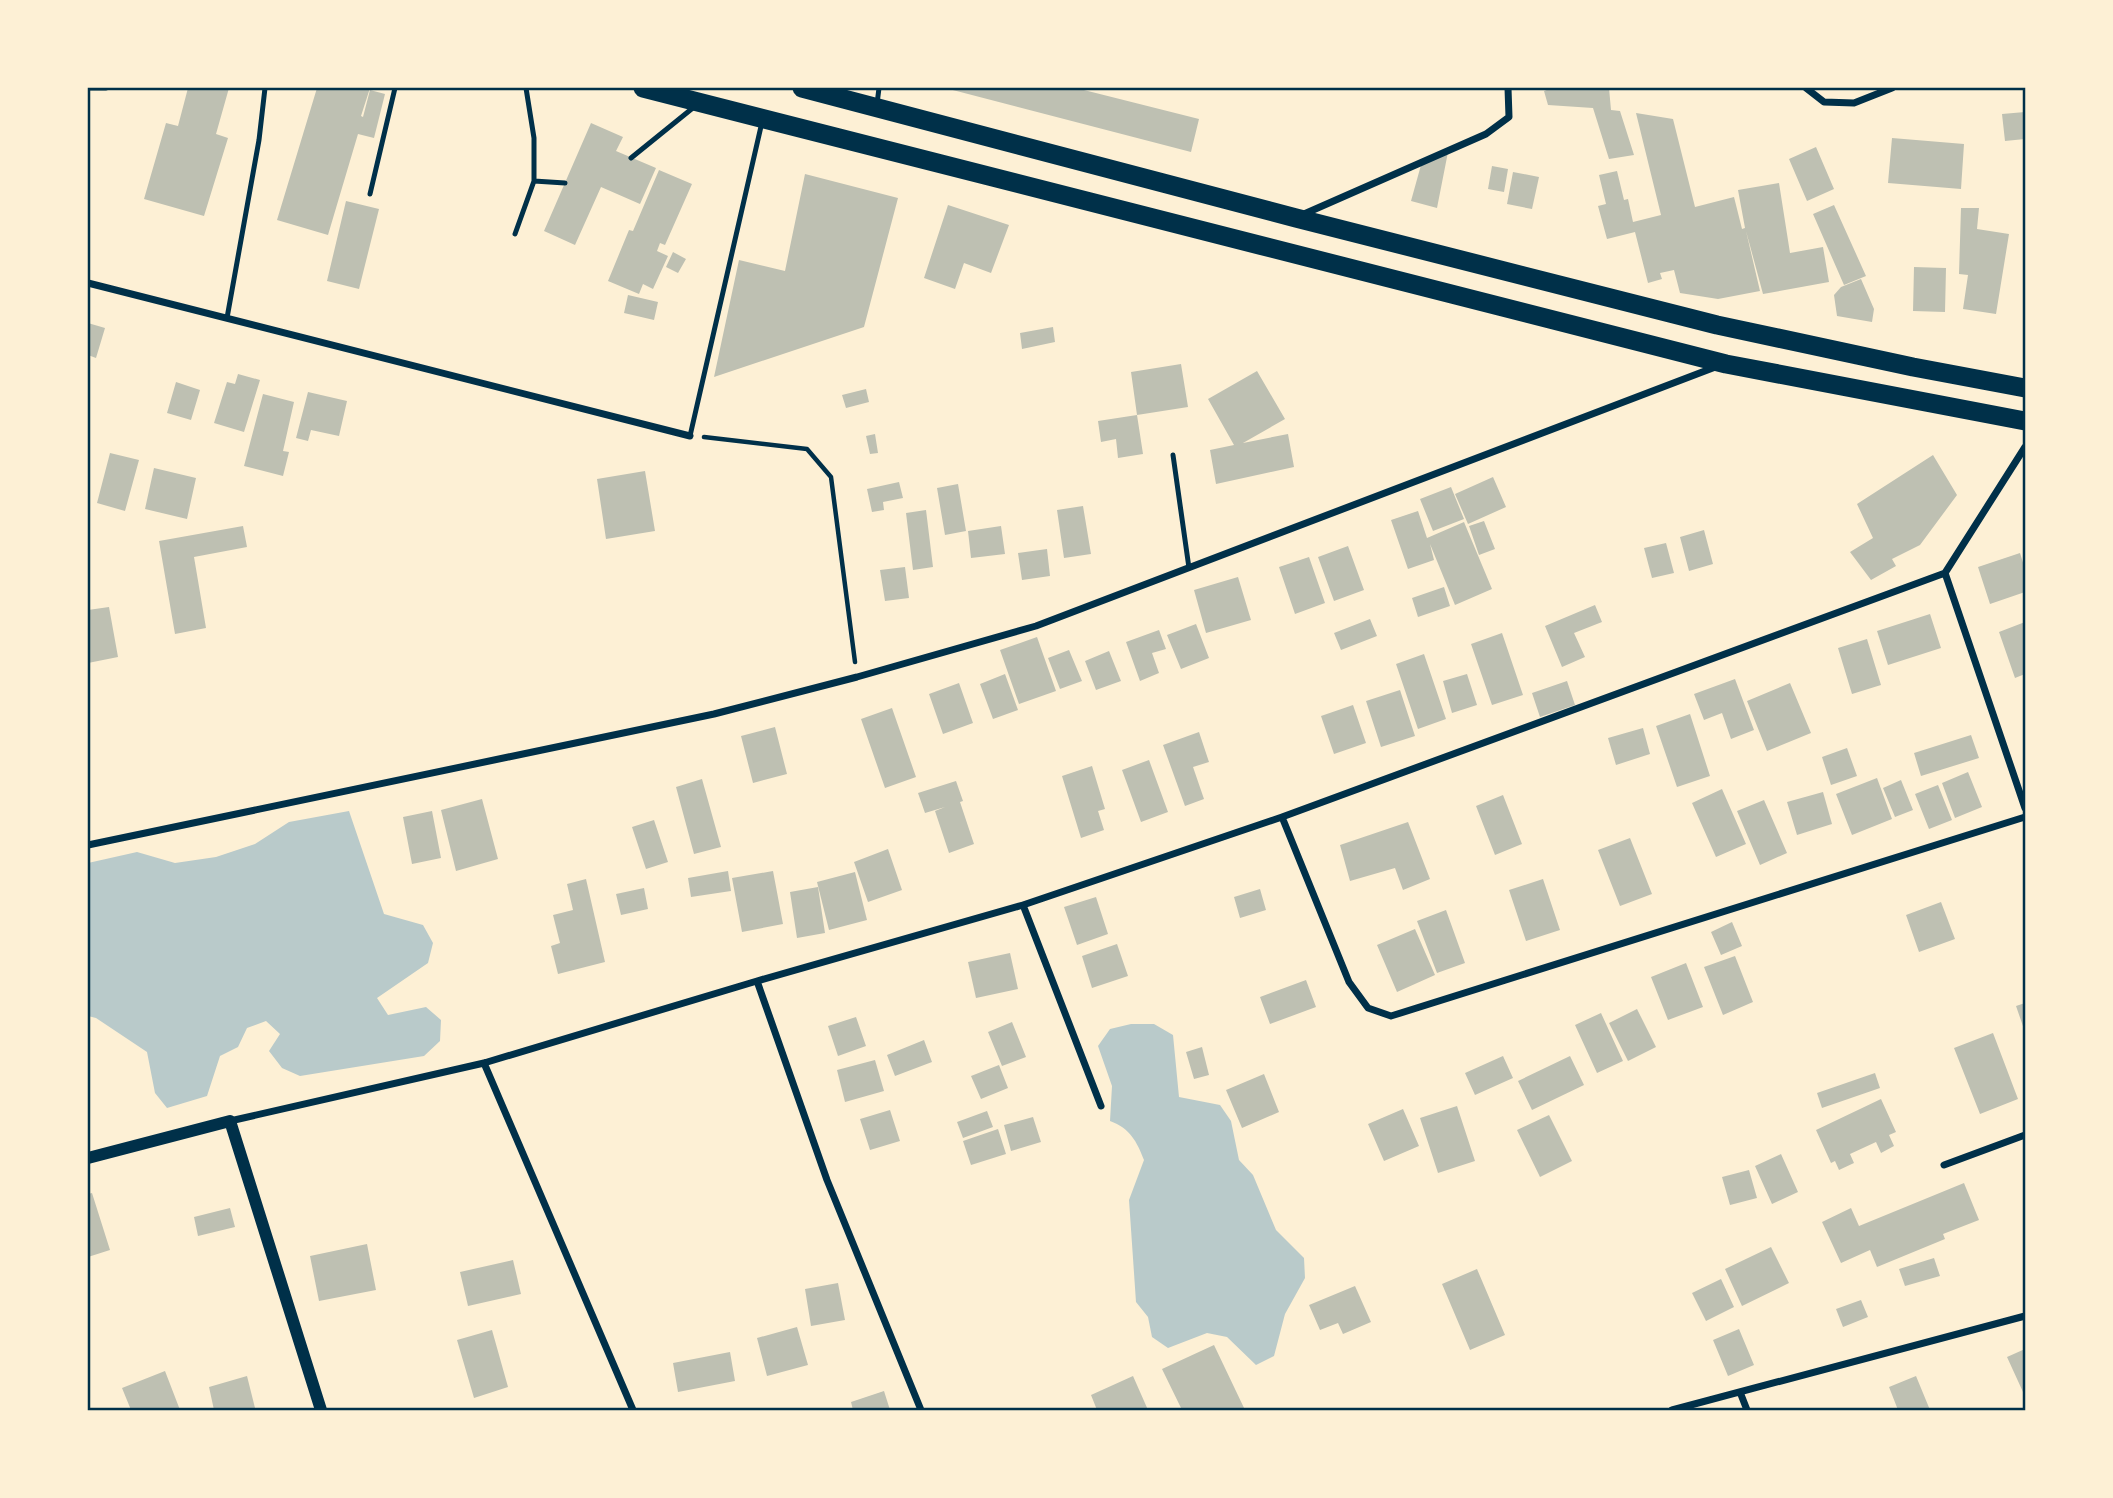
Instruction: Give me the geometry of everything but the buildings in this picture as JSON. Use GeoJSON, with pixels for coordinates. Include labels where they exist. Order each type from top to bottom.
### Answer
{"type":"FeatureCollection","features":[{"type":"Feature","properties":{"kind":"highway"},"geometry":{"type":"LineString","coordinates":[[643,88],[1726,364],[2025,421]]}},
{"type":"Feature","properties":{"kind":"highway"},"geometry":{"type":"LineString","coordinates":[[802,88],[878,97],[1296,218],[1717,325],[1913,367],[2025,387]]}},
{"type":"Feature","properties":{"kind":"street"},"geometry":{"type":"LineString","coordinates":[[1296,218],[1486,134],[1509,117],[1508,88]]}},
{"type":"Feature","properties":{"kind":"street"},"geometry":{"type":"LineString","coordinates":[[1806,88],[1824,102],[1854,103],[1892,88]]}},
{"type":"Feature","properties":{"kind":"street"},"geometry":{"type":"LineString","coordinates":[[88,283],[690,436]]}},
{"type":"Feature","properties":{"kind":"street"},"geometry":{"type":"LineString","coordinates":[[88,845],[714,714],[1036,626],[1726,364]]}},
{"type":"Feature","properties":{"kind":"street"},"geometry":{"type":"LineString","coordinates":[[88,1157],[230,1121],[484,1063],[1023,905],[1282,817],[1945,573],[2025,447]]}},
{"type":"Feature","properties":{"kind":"street"},"geometry":{"type":"LineString","coordinates":[[1945,573],[2025,808]]}},
{"type":"Feature","properties":{"kind":"street"},"geometry":{"type":"LineString","coordinates":[[1282,817],[1349,982],[1368,1008],[1391,1016],[2025,817]]}},
{"type":"Feature","properties":{"kind":"street"},"geometry":{"type":"LineString","coordinates":[[1023,905],[1101,1106]]}},
{"type":"Feature","properties":{"kind":"street"},"geometry":{"type":"LineString","coordinates":[[757,981],[827,1180],[921,1410]]}},
{"type":"Feature","properties":{"kind":"street"},"geometry":{"type":"LineString","coordinates":[[484,1063],[633,1410]]}},
{"type":"Feature","properties":{"kind":"street"},"geometry":{"type":"LineString","coordinates":[[230,1121],[321,1410]]}},
{"type":"Feature","properties":{"kind":"street"},"geometry":{"type":"LineString","coordinates":[[1944,1165],[2025,1135]]}},
{"type":"Feature","properties":{"kind":"street"},"geometry":{"type":"LineString","coordinates":[[1672,1410],[2025,1316]]}},
{"type":"Feature","properties":{"kind":"street"},"geometry":{"type":"LineString","coordinates":[[1740,1392],[1747,1410]]}},
{"type":"Feature","properties":{"kind":"lane"},"geometry":{"type":"LineString","coordinates":[[88,88],[106,88]]}},
{"type":"Feature","properties":{"kind":"lane"},"geometry":{"type":"LineString","coordinates":[[227,318],[259,140],[265,88]]}},
{"type":"Feature","properties":{"kind":"lane"},"geometry":{"type":"LineString","coordinates":[[370,194],[395,88]]}},
{"type":"Feature","properties":{"kind":"lane"},"geometry":{"type":"LineString","coordinates":[[515,234],[534,181],[534,138],[526,88]]}},
{"type":"Feature","properties":{"kind":"lane"},"geometry":{"type":"LineString","coordinates":[[631,158],[700,101]]}},
{"type":"Feature","properties":{"kind":"lane"},"geometry":{"type":"LineString","coordinates":[[690,436],[763,117]]}},
{"type":"Feature","properties":{"kind":"lane"},"geometry":{"type":"LineString","coordinates":[[534,181],[565,183]]}},
{"type":"Feature","properties":{"kind":"lane"},"geometry":{"type":"LineString","coordinates":[[1173,455],[1189,568]]}},
{"type":"Feature","properties":{"kind":"path"},"geometry":{"type":"LineString","coordinates":[[690,436],[807,449],[831,477],[857,677]]}},
{"type":"Feature","properties":{"kind":"shaded area"},"geometry":{"type":"Polygon","coordinates":[[[349,811],[384,914],[423,925],[433,943],[428,963],[377,998],[388,1015],[426,1007],[441,1020],[440,1041],[424,1056],[300,1076],[282,1068],[269,1051],[280,1034],[266,1021],[247,1028],[238,1047],[220,1056],[207,1096],[167,1108],[155,1093],[147,1052],[96,1018],[88,1016],[88,863],[137,852],[175,863],[216,857],[255,844],[289,822],[349,811]]]}},
{"type":"Feature","properties":{"kind":"shaded area"},"geometry":{"type":"Polygon","coordinates":[[[1131,1024],[1154,1024],[1173,1035],[1179,1097],[1220,1105],[1231,1121],[1239,1160],[1253,1175],[1276,1230],[1304,1258],[1305,1278],[1285,1314],[1274,1356],[1256,1365],[1227,1337],[1207,1333],[1168,1348],[1152,1337],[1148,1317],[1136,1302],[1129,1200],[1144,1160],[1132,1136],[1110,1121],[1112,1086],[1098,1046],[1110,1029],[1131,1024]]]}}]}
